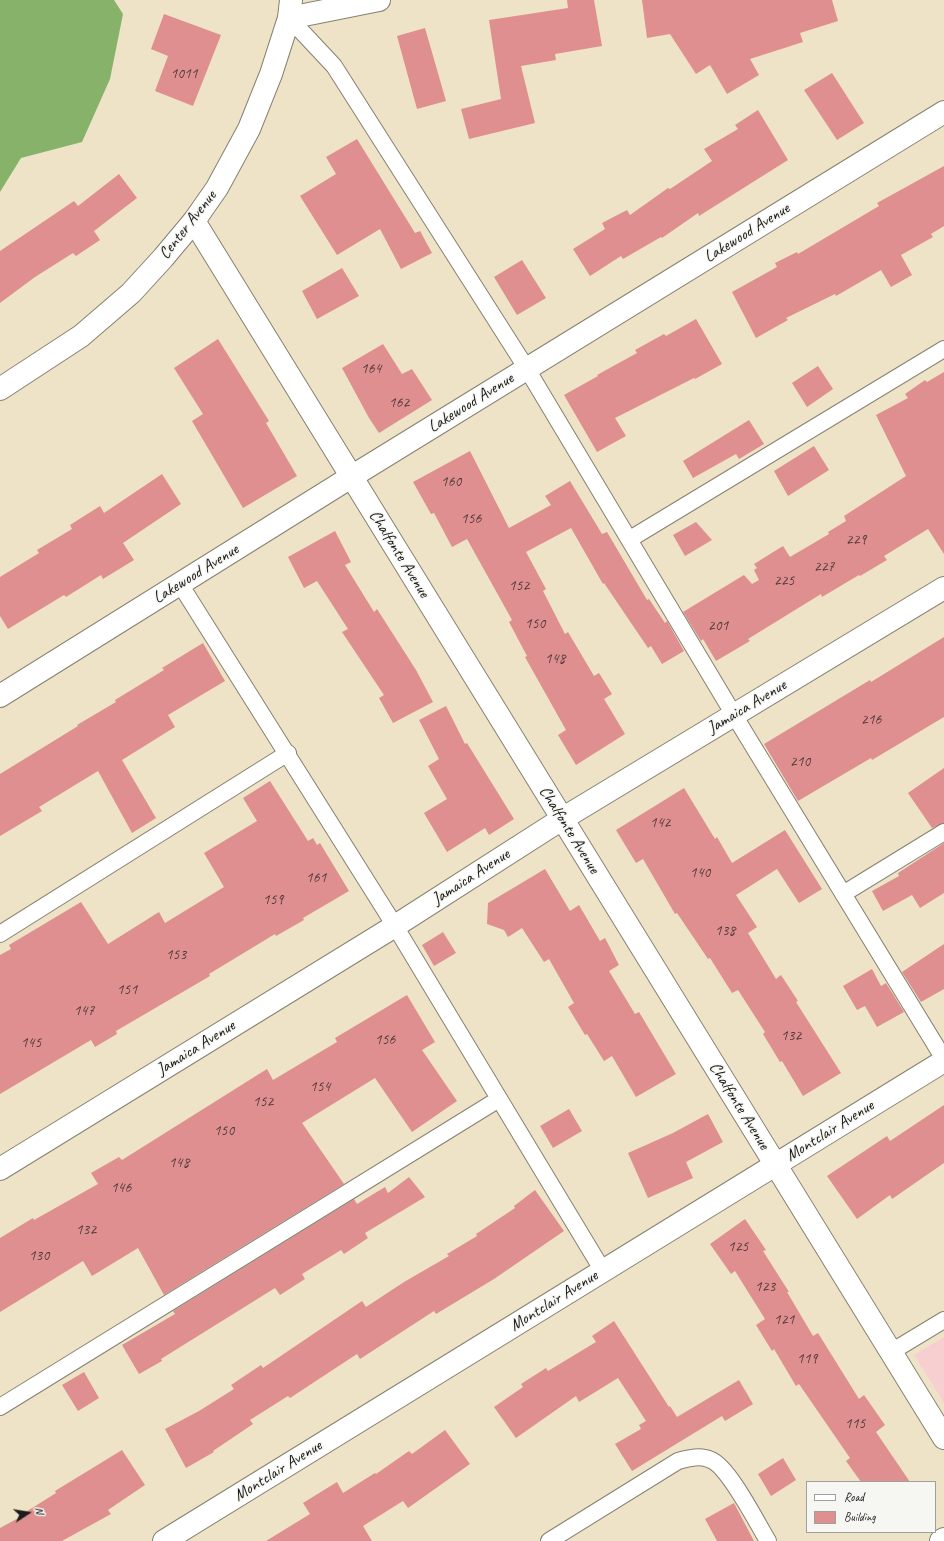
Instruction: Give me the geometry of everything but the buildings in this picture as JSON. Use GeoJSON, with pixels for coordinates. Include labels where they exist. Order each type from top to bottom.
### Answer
{"type":"FeatureCollection","features":[{"type":"Feature","properties":{"kind":"street"},"geometry":{"type":"LineString","coordinates":[[290,9],[379,0]]}},
{"type":"Feature","properties":{"kind":"street","name":"Center Avenue"},"geometry":{"type":"LineString","coordinates":[[0,389],[81,336],[131,293],[194,221],[217,188],[248,128],[271,74],[290,9]]}},
{"type":"Feature","properties":{"kind":"street","name":"Lakewood Avenue"},"geometry":{"type":"LineString","coordinates":[[0,696],[351,477],[944,112]]}},
{"type":"Feature","properties":{"kind":"street","name":"Chalfonte Avenue"},"geometry":{"type":"LineString","coordinates":[[194,221],[944,1438]]}},
{"type":"Feature","properties":{"kind":"street","name":"Jamaica Avenue"},"geometry":{"type":"LineString","coordinates":[[0,1169],[395,926],[562,819],[944,588]]}},
{"type":"Feature","properties":{"kind":"street","name":"Montclair Avenue"},"geometry":{"type":"LineString","coordinates":[[164,1541],[944,1060]]}},
{"type":"Feature","properties":{"kind":"lane"},"geometry":{"type":"LineString","coordinates":[[290,9],[334,66],[527,369],[734,715],[944,1060]]}},
{"type":"Feature","properties":{"kind":"lane"},"geometry":{"type":"LineString","coordinates":[[630,539],[944,349]]}},
{"type":"Feature","properties":{"kind":"lane"},"geometry":{"type":"LineString","coordinates":[[180,584],[288,753],[395,926],[603,1271]]}},
{"type":"Feature","properties":{"kind":"lane"},"geometry":{"type":"LineString","coordinates":[[0,934],[288,753]]}},
{"type":"Feature","properties":{"kind":"lane"},"geometry":{"type":"LineString","coordinates":[[843,894],[944,832]]}},
{"type":"Feature","properties":{"kind":"lane"},"geometry":{"type":"LineString","coordinates":[[0,1406],[499,1099]]}},
{"type":"Feature","properties":{"kind":"lane"},"geometry":{"type":"LineString","coordinates":[[891,1352],[944,1320]]}},
{"type":"Feature","properties":{"kind":"lane"},"geometry":{"type":"LineString","coordinates":[[549,1541],[678,1461],[695,1457],[712,1460],[727,1473],[768,1541]]}},
{"type":"Feature","properties":{"kind":"shaded area"},"geometry":{"type":"Polygon","coordinates":[[[944,1337],[944,1403],[914,1355],[944,1337]]]}},
{"type":"Feature","properties":{"kind":"green space"},"geometry":{"type":"Polygon","coordinates":[[[0,0],[114,0],[123,14],[110,79],[82,142],[21,158],[0,192],[0,0]]]}}]}
